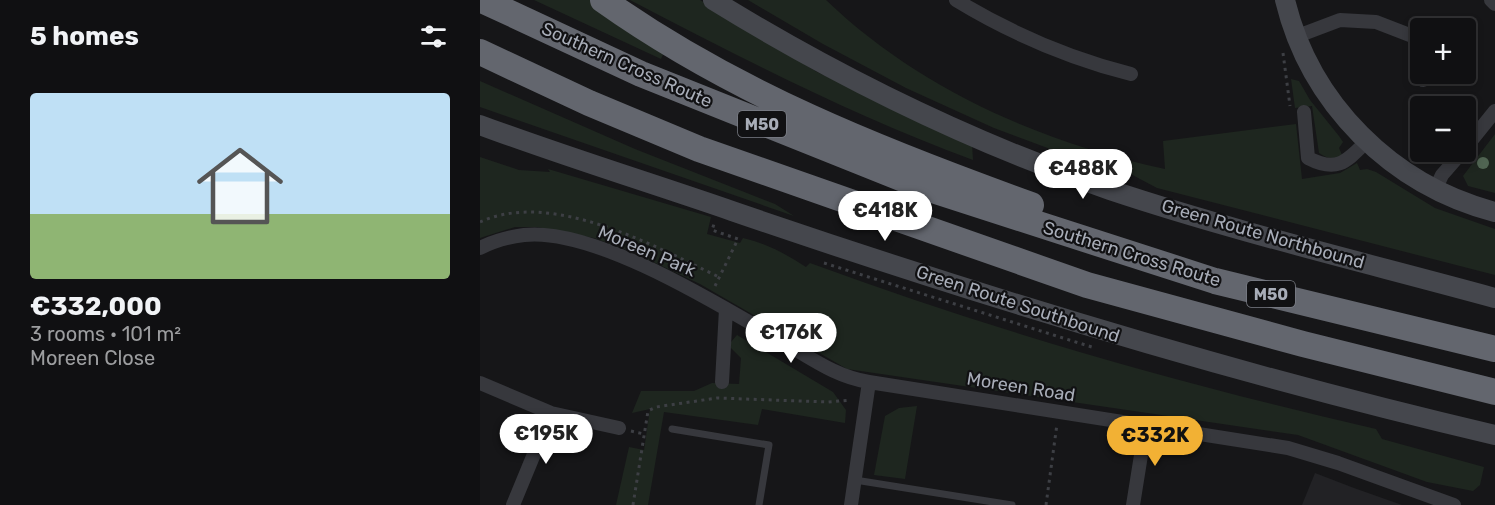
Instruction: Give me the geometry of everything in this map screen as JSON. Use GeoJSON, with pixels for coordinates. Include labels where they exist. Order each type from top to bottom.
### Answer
{"type":"FeatureCollection","features":[{"type":"Feature","properties":{"kind":"highway","name":"Southern Cross Route"},"geometry":{"type":"LineString","coordinates":[[482,0],[641,74],[923,187],[1049,230],[1215,281],[1495,349]]}},
{"type":"Feature","properties":{"kind":"highway"},"geometry":{"type":"LineString","coordinates":[[603,0],[635,23],[743,85],[850,137],[1080,223],[1350,304],[1401,325]]}},
{"type":"Feature","properties":{"kind":"highway","name":"M50"},"geometry":{"type":"LineString","coordinates":[[480,52],[589,103],[699,149],[1087,285],[1303,344],[1495,392]]}},
{"type":"Feature","properties":{"kind":"highway"},"geometry":{"type":"LineString","coordinates":[[480,67],[728,174],[918,240],[1087,285]]}},
{"type":"Feature","properties":{"kind":"main road","name":"Green Route Northbound"},"geometry":{"type":"LineString","coordinates":[[713,0],[859,83],[963,132],[1049,167],[1110,190],[1238,228],[1495,298]]}},
{"type":"Feature","properties":{"kind":"main road"},"geometry":{"type":"LineString","coordinates":[[1285,0],[1295,37],[1314,76],[1346,120],[1389,161],[1435,190],[1495,212]]}},
{"type":"Feature","properties":{"kind":"main road","name":"Green Route Southbound"},"geometry":{"type":"LineString","coordinates":[[480,124],[557,154],[814,240],[1172,352],[1495,435]]}},
{"type":"Feature","properties":{"kind":"main road"},"geometry":{"type":"LineString","coordinates":[[480,135],[557,154]]}},
{"type":"Feature","properties":{"kind":"street"},"geometry":{"type":"LineString","coordinates":[[956,0],[990,21],[1060,53],[1131,74]]}},
{"type":"Feature","properties":{"kind":"street"},"geometry":{"type":"LineString","coordinates":[[1491,0],[1495,4]]}},
{"type":"Feature","properties":{"kind":"street"},"geometry":{"type":"LineString","coordinates":[[1295,37],[1340,20],[1376,22],[1410,35]]}},
{"type":"Feature","properties":{"kind":"street"},"geometry":{"type":"LineString","coordinates":[[1476,135],[1495,111]]}},
{"type":"Feature","properties":{"kind":"street"},"geometry":{"type":"LineString","coordinates":[[1304,112],[1308,158],[1325,166],[1334,166],[1352,156],[1367,141]]}},
{"type":"Feature","properties":{"kind":"street"},"geometry":{"type":"LineString","coordinates":[[1435,190],[1442,175],[1453,162]]}},
{"type":"Feature","properties":{"kind":"street","name":"Moreen Park"},"geometry":{"type":"LineString","coordinates":[[480,248],[500,239],[526,234],[560,238],[630,260],[709,299],[842,376],[869,382]]}},
{"type":"Feature","properties":{"kind":"street"},"geometry":{"type":"LineString","coordinates":[[722,382],[726,309]]}},
{"type":"Feature","properties":{"kind":"street"},"geometry":{"type":"LineString","coordinates":[[851,505],[869,382]]}},
{"type":"Feature","properties":{"kind":"street","name":"Moreen Road"},"geometry":{"type":"LineString","coordinates":[[869,382],[1146,424],[1307,452],[1454,505]]}},
{"type":"Feature","properties":{"kind":"street"},"geometry":{"type":"LineString","coordinates":[[480,383],[550,413],[619,428]]}},
{"type":"Feature","properties":{"kind":"street"},"geometry":{"type":"LineString","coordinates":[[513,505],[550,413]]}},
{"type":"Feature","properties":{"kind":"street"},"geometry":{"type":"LineString","coordinates":[[1133,505],[1146,424]]}},
{"type":"Feature","properties":{"kind":"lane"},"geometry":{"type":"LineString","coordinates":[[672,429],[769,445],[759,505]]}},
{"type":"Feature","properties":{"kind":"lane"},"geometry":{"type":"LineString","coordinates":[[855,480],[1012,505]]}},
{"type":"Feature","properties":{"kind":"path"},"geometry":{"type":"LineString","coordinates":[[1295,37],[1282,44],[1291,113],[1304,112]]}},
{"type":"Feature","properties":{"kind":"path"},"geometry":{"type":"LineString","coordinates":[[709,299],[738,239],[712,231],[714,224],[724,227]]}},
{"type":"Feature","properties":{"kind":"path"},"geometry":{"type":"LineString","coordinates":[[633,505],[648,411],[656,407],[717,398],[828,402],[852,400],[869,382]]}},
{"type":"Feature","properties":{"kind":"path"},"geometry":{"type":"LineString","coordinates":[[1046,505],[1059,411]]}},
{"type":"Feature","properties":{"kind":"shaded area"},"geometry":{"type":"Polygon","coordinates":[[[534,0],[594,0],[667,46],[661,59],[534,0]]]}},
{"type":"Feature","properties":{"kind":"shaded area"},"geometry":{"type":"Polygon","coordinates":[[[630,0],[700,0],[817,72],[972,144],[973,160],[842,106],[630,0]]]}},
{"type":"Feature","properties":{"kind":"shaded area"},"geometry":{"type":"Polygon","coordinates":[[[748,0],[826,0],[862,32],[901,60],[984,108],[1072,144],[1165,169],[1163,141],[1296,124],[1302,179],[1340,173],[1357,163],[1360,170],[1367,169],[1376,172],[1435,208],[1495,229],[1495,275],[1157,188],[1123,170],[1061,153],[994,128],[906,88],[823,44],[748,0]]]}},
{"type":"Feature","properties":{"kind":"shaded area"},"geometry":{"type":"Polygon","coordinates":[[[1291,79],[1299,81],[1310,100],[1339,136],[1343,142],[1339,148],[1342,155],[1331,158],[1319,153],[1312,106],[1295,108],[1291,79]]]}},
{"type":"Feature","properties":{"kind":"shaded area"},"geometry":{"type":"Polygon","coordinates":[[[480,81],[635,149],[775,204],[794,216],[480,107],[480,81]]]}},
{"type":"Feature","properties":{"kind":"shaded area"},"geometry":{"type":"Polygon","coordinates":[[[1495,134],[1495,193],[1468,186],[1463,176],[1476,162],[1495,134]]]}},
{"type":"Feature","properties":{"kind":"shaded area"},"geometry":{"type":"Polygon","coordinates":[[[480,157],[519,170],[550,172],[548,169],[711,217],[707,234],[740,243],[743,238],[752,240],[776,249],[806,267],[810,263],[1020,334],[1161,375],[1376,429],[1382,439],[1484,467],[1480,485],[1473,491],[1427,482],[1298,435],[847,369],[700,284],[632,252],[594,238],[537,227],[515,227],[480,238],[480,157]]]}},
{"type":"Feature","properties":{"kind":"shaded area"},"geometry":{"type":"Polygon","coordinates":[[[737,335],[833,392],[846,410],[845,423],[762,409],[758,425],[664,412],[648,505],[616,505],[629,447],[644,450],[650,409],[632,413],[641,391],[694,391],[712,383],[739,384],[741,358],[731,348],[731,342],[737,335]]]}},
{"type":"Feature","properties":{"kind":"shaded area"},"geometry":{"type":"Polygon","coordinates":[[[917,406],[905,479],[874,475],[885,416],[899,408],[917,406]]]}},
{"type":"Feature","properties":{"kind":"shaded area"},"geometry":{"type":"Polygon","coordinates":[[[1315,473],[1354,488],[1402,505],[1302,505],[1315,473]]]}}]}
